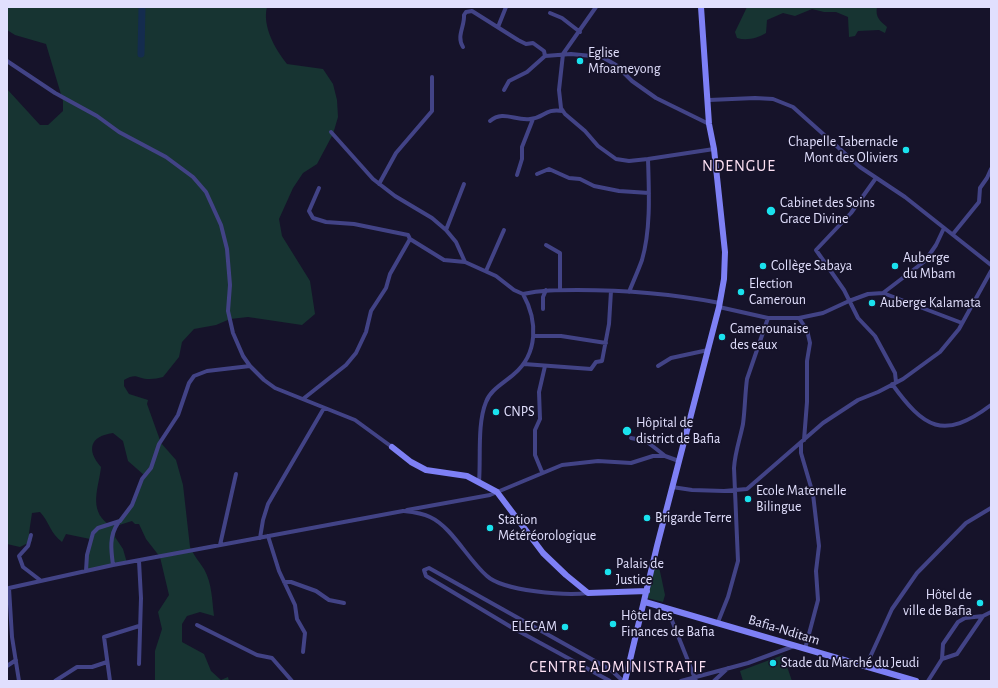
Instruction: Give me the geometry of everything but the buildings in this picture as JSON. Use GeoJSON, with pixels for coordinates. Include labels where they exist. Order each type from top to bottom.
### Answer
{"type":"FeatureCollection","features":[{"type":"Feature","properties":{"kind":"main road"},"geometry":{"type":"LineString","coordinates":[[624,681],[708,350],[724,279],[725,252],[714,149],[709,124],[701,7]]}},
{"type":"Feature","properties":{"kind":"main road"},"geometry":{"type":"LineString","coordinates":[[392,447],[411,462],[426,470],[460,474],[497,492],[543,553],[588,593],[647,591]]}},
{"type":"Feature","properties":{"kind":"main road","name":"Bafia-Nditam"},"geometry":{"type":"LineString","coordinates":[[645,602],[718,622],[794,646],[916,681]]}},
{"type":"Feature","properties":{"kind":"street"},"geometry":{"type":"LineString","coordinates":[[498,27],[506,7]]}},
{"type":"Feature","properties":{"kind":"street"},"geometry":{"type":"LineString","coordinates":[[596,7],[580,32],[563,54],[559,90],[563,111],[604,152],[616,159],[629,161],[714,149]]}},
{"type":"Feature","properties":{"kind":"street"},"geometry":{"type":"LineString","coordinates":[[463,47],[460,38],[465,12],[475,12],[477,15],[486,19],[522,43],[533,43],[544,51],[545,56]]}},
{"type":"Feature","properties":{"kind":"street"},"geometry":{"type":"LineString","coordinates":[[550,13],[562,18],[580,32]]}},
{"type":"Feature","properties":{"kind":"street"},"geometry":{"type":"LineString","coordinates":[[504,90],[510,81],[527,72],[545,56],[563,54],[592,56],[609,60],[643,90],[670,106],[709,124]]}},
{"type":"Feature","properties":{"kind":"street"},"geometry":{"type":"LineString","coordinates":[[7,61],[55,93],[97,116],[115,130],[166,157],[193,177],[206,192],[221,225],[228,254],[229,319],[238,346],[250,366],[270,384],[355,420],[392,447]]}},
{"type":"Feature","properties":{"kind":"street"},"geometry":{"type":"LineString","coordinates":[[379,184],[396,153],[432,111],[432,77]]}},
{"type":"Feature","properties":{"kind":"street"},"geometry":{"type":"LineString","coordinates":[[708,100],[755,98],[786,103],[806,117],[852,160],[905,197],[991,265]]}},
{"type":"Feature","properties":{"kind":"street"},"geometry":{"type":"LineString","coordinates":[[490,121],[500,116],[523,120],[533,119],[548,111],[563,111]]}},
{"type":"Feature","properties":{"kind":"street"},"geometry":{"type":"LineString","coordinates":[[517,175],[522,159],[522,148],[533,119]]}},
{"type":"Feature","properties":{"kind":"street"},"geometry":{"type":"LineString","coordinates":[[331,132],[366,172],[379,184],[432,218],[446,230],[456,242],[465,262]]}},
{"type":"Feature","properties":{"kind":"street"},"geometry":{"type":"LineString","coordinates":[[629,292],[643,253],[649,193],[648,159]]}},
{"type":"Feature","properties":{"kind":"street"},"geometry":{"type":"LineString","coordinates":[[953,234],[979,202],[980,188],[991,168]]}},
{"type":"Feature","properties":{"kind":"street"},"geometry":{"type":"LineString","coordinates":[[537,174],[549,169],[569,178],[580,179],[594,186],[620,191],[649,193]]}},
{"type":"Feature","properties":{"kind":"street"},"geometry":{"type":"LineString","coordinates":[[876,178],[851,213],[816,250],[836,278],[858,318],[875,336],[895,373],[894,383],[910,408],[929,423],[937,426],[965,422],[991,405]]}},
{"type":"Feature","properties":{"kind":"street"},"geometry":{"type":"LineString","coordinates":[[446,230],[464,184]]}},
{"type":"Feature","properties":{"kind":"street"},"geometry":{"type":"LineString","coordinates":[[319,188],[309,211],[313,218],[326,222],[388,229],[408,235],[410,239],[444,260],[465,262],[486,271],[514,290],[523,294],[560,289],[671,295],[719,305],[768,318],[799,318],[823,313],[868,294],[883,294],[962,323]]}},
{"type":"Feature","properties":{"kind":"street"},"geometry":{"type":"LineString","coordinates":[[883,294],[925,261],[936,245],[944,228]]}},
{"type":"Feature","properties":{"kind":"street"},"geometry":{"type":"LineString","coordinates":[[486,271],[504,230]]}},
{"type":"Feature","properties":{"kind":"street"},"geometry":{"type":"LineString","coordinates":[[303,399],[346,365],[356,353],[366,332],[371,311],[386,288],[390,274],[410,239]]}},
{"type":"Feature","properties":{"kind":"street"},"geometry":{"type":"LineString","coordinates":[[546,245],[560,253],[560,289]]}},
{"type":"Feature","properties":{"kind":"street"},"geometry":{"type":"LineString","coordinates":[[672,487],[692,490],[742,491],[751,486],[823,422],[858,400],[878,392],[909,375],[940,352],[953,339],[991,271]]}},
{"type":"Feature","properties":{"kind":"street"},"geometry":{"type":"LineString","coordinates":[[543,309],[543,296],[546,290]]}},
{"type":"Feature","properties":{"kind":"street"},"geometry":{"type":"LineString","coordinates":[[524,364],[591,369],[596,362],[602,361],[611,309],[611,291]]}},
{"type":"Feature","properties":{"kind":"street"},"geometry":{"type":"LineString","coordinates":[[479,482],[482,424],[486,400],[494,390],[524,364],[532,348],[534,336],[528,304],[523,294]]}},
{"type":"Feature","properties":{"kind":"street"},"geometry":{"type":"LineString","coordinates":[[718,622],[730,590],[738,561],[737,517],[734,491],[735,454],[743,424],[747,379],[768,318]]}},
{"type":"Feature","properties":{"kind":"street"},"geometry":{"type":"LineString","coordinates":[[799,318],[807,330],[810,344],[807,361],[807,402],[801,453],[813,494],[819,546],[816,571],[818,600],[813,625],[805,649]]}},
{"type":"Feature","properties":{"kind":"street"},"geometry":{"type":"LineString","coordinates":[[534,336],[561,336],[606,343]]}},
{"type":"Feature","properties":{"kind":"street"},"geometry":{"type":"LineString","coordinates":[[658,366],[667,360],[708,350]]}},
{"type":"Feature","properties":{"kind":"street"},"geometry":{"type":"LineString","coordinates":[[113,565],[111,542],[113,530],[135,500],[142,479],[151,468],[159,444],[178,415],[189,383],[194,376],[207,371],[250,366]]}},
{"type":"Feature","properties":{"kind":"street"},"geometry":{"type":"LineString","coordinates":[[542,472],[535,454],[535,430],[540,420],[539,392],[545,366]]}},
{"type":"Feature","properties":{"kind":"street"},"geometry":{"type":"LineString","coordinates":[[260,538],[263,520],[268,504],[324,408]]}},
{"type":"Feature","properties":{"kind":"street"},"geometry":{"type":"LineString","coordinates":[[631,438],[646,441],[665,456],[679,461]]}},
{"type":"Feature","properties":{"kind":"street"},"geometry":{"type":"LineString","coordinates":[[790,451],[796,450],[801,453]]}},
{"type":"Feature","properties":{"kind":"street"},"geometry":{"type":"LineString","coordinates":[[19,681],[8,588],[113,565],[485,496],[562,465],[598,461],[631,463],[653,456],[665,456]]}},
{"type":"Feature","properties":{"kind":"street"},"geometry":{"type":"LineString","coordinates":[[220,545],[236,474]]}},
{"type":"Feature","properties":{"kind":"street"},"geometry":{"type":"LineString","coordinates":[[866,666],[892,609],[917,573],[966,523],[991,508]]}},
{"type":"Feature","properties":{"kind":"street"},"geometry":{"type":"LineString","coordinates":[[403,510],[422,513],[432,517],[455,539],[487,577],[499,585],[526,590],[577,594],[588,593]]}},
{"type":"Feature","properties":{"kind":"street"},"geometry":{"type":"LineString","coordinates":[[86,571],[87,555],[93,533],[98,528],[118,522]]}},
{"type":"Feature","properties":{"kind":"street"},"geometry":{"type":"LineString","coordinates":[[31,535],[28,546],[19,556],[23,566],[40,580]]}},
{"type":"Feature","properties":{"kind":"street"},"geometry":{"type":"LineString","coordinates":[[268,536],[284,582],[295,605],[297,619],[305,633],[303,652]]}},
{"type":"Feature","properties":{"kind":"street"},"geometry":{"type":"LineString","coordinates":[[139,561],[141,598],[139,664]]}},
{"type":"Feature","properties":{"kind":"street"},"geometry":{"type":"LineString","coordinates":[[610,681],[466,600],[426,576],[424,570],[429,568],[450,578],[511,615],[611,670],[624,681]]}},
{"type":"Feature","properties":{"kind":"street"},"geometry":{"type":"LineString","coordinates":[[284,582],[286,580],[316,591],[329,600],[344,603]]}},
{"type":"Feature","properties":{"kind":"street"},"geometry":{"type":"LineString","coordinates":[[667,608],[695,679]]}},
{"type":"Feature","properties":{"kind":"street"},"geometry":{"type":"LineString","coordinates":[[928,681],[942,659],[944,644],[958,622],[965,618],[983,616],[991,612]]}},
{"type":"Feature","properties":{"kind":"street"},"geometry":{"type":"LineString","coordinates":[[942,659],[957,654],[983,616]]}},
{"type":"Feature","properties":{"kind":"street"},"geometry":{"type":"LineString","coordinates":[[197,625],[257,655],[272,658],[292,681]]}},
{"type":"Feature","properties":{"kind":"street"},"geometry":{"type":"LineString","coordinates":[[110,681],[104,637],[139,626]]}},
{"type":"Feature","properties":{"kind":"street"},"geometry":{"type":"LineString","coordinates":[[681,681],[695,679],[767,657],[794,646]]}},
{"type":"Feature","properties":{"kind":"street"},"geometry":{"type":"LineString","coordinates":[[7,666],[16,660]]}},
{"type":"Feature","properties":{"kind":"street"},"geometry":{"type":"LineString","coordinates":[[55,681],[77,667],[92,667],[107,662]]}},
{"type":"Feature","properties":{"kind":"street"},"geometry":{"type":"LineString","coordinates":[[714,681],[729,668]]}},
{"type":"Feature","properties":{"kind":"green space"},"geometry":{"type":"Polygon","coordinates":[[[7,7],[267,7],[266,22],[268,29],[274,44],[287,64],[323,69],[333,84],[337,100],[338,117],[333,134],[317,164],[303,173],[293,188],[279,219],[282,236],[310,281],[315,314],[302,325],[248,317],[230,319],[216,325],[194,329],[182,342],[179,357],[163,377],[146,379],[132,376],[124,380],[124,386],[129,394],[148,400],[147,404],[161,443],[176,460],[183,485],[190,547],[207,574],[210,586],[214,616],[200,612],[187,616],[182,624],[182,642],[204,654],[211,671],[221,680],[228,677],[229,681],[155,681],[155,651],[162,629],[158,612],[169,595],[160,557],[146,539],[139,524],[135,524],[132,521],[116,526],[115,537],[123,549],[127,563],[85,571],[90,539],[66,534],[62,542],[52,531],[40,512],[32,513],[29,533],[32,541],[20,547],[7,544],[7,89],[40,125],[48,125],[63,111],[63,101],[46,44],[15,35],[7,30],[7,7]],[[113,433],[105,435],[99,437],[95,441],[92,450],[96,461],[101,467],[96,505],[98,512],[108,524],[116,521],[127,511],[132,504],[144,475],[128,461],[123,441],[113,433]]]}},
{"type":"Feature","properties":{"kind":"green space"},"geometry":{"type":"Polygon","coordinates":[[[747,7],[877,7],[877,16],[887,27],[885,33],[879,30],[858,31],[855,36],[849,37],[848,17],[836,12],[824,12],[812,9],[795,16],[783,13],[767,20],[766,33],[756,38],[737,38],[735,32],[747,7]]]}},
{"type":"Feature","properties":{"kind":"green space"},"geometry":{"type":"Polygon","coordinates":[[[655,562],[658,562],[665,595],[663,602],[647,598],[655,562]]]}},
{"type":"Feature","properties":{"kind":"green space","name":"Stade du Marché du Jeudi"},"geometry":{"type":"Polygon","coordinates":[[[783,655],[792,681],[743,681],[740,671],[783,655]]]}},
{"type":"Feature","properties":{"kind":"waterway"},"geometry":{"type":"LineString","coordinates":[[141,54],[142,7]]}},
{"type":"Feature","properties":{"kind":"place","name":"Eglise Mfoameyong"},"geometry":{"type":"Point","coordinates":[580,61]}},
{"type":"Feature","properties":{"kind":"place","name":"Chapelle Tabernacle Mont des Oliviers"},"geometry":{"type":"Point","coordinates":[906,150]}},
{"type":"Feature","properties":{"kind":"place","name":"Cabinet des Soins Grace Divine"},"geometry":{"type":"Point","coordinates":[771,211]}},
{"type":"Feature","properties":{"kind":"place","name":"Collège Sabaya"},"geometry":{"type":"Point","coordinates":[763,266]}},
{"type":"Feature","properties":{"kind":"place","name":"Auberge du Mbam"},"geometry":{"type":"Point","coordinates":[895,266]}},
{"type":"Feature","properties":{"kind":"place","name":"Election Cameroun"},"geometry":{"type":"Point","coordinates":[741,292]}},
{"type":"Feature","properties":{"kind":"place","name":"Auberge Kalamata"},"geometry":{"type":"Point","coordinates":[872,303]}},
{"type":"Feature","properties":{"kind":"place","name":"Camerounaise des eaux"},"geometry":{"type":"Point","coordinates":[722,337]}},
{"type":"Feature","properties":{"kind":"place","name":"CNPS"},"geometry":{"type":"Point","coordinates":[496,412]}},
{"type":"Feature","properties":{"kind":"place","name":"Hôpital de district de Bafia"},"geometry":{"type":"Point","coordinates":[627,431]}},
{"type":"Feature","properties":{"kind":"place","name":"Ecole Maternelle Bilingue"},"geometry":{"type":"Point","coordinates":[748,499]}},
{"type":"Feature","properties":{"kind":"place","name":"Brigarde Terre"},"geometry":{"type":"Point","coordinates":[647,518]}},
{"type":"Feature","properties":{"kind":"place","name":"Station Météréorologique"},"geometry":{"type":"Point","coordinates":[490,528]}},
{"type":"Feature","properties":{"kind":"place","name":"Palais de Justice"},"geometry":{"type":"Point","coordinates":[608,572]}},
{"type":"Feature","properties":{"kind":"place","name":"Hôtel de ville de Bafia"},"geometry":{"type":"Point","coordinates":[980,603]}},
{"type":"Feature","properties":{"kind":"place","name":"Hôtel des Finances de Bafia"},"geometry":{"type":"Point","coordinates":[613,624]}},
{"type":"Feature","properties":{"kind":"place","name":"ELECAM"},"geometry":{"type":"Point","coordinates":[565,627]}},
{"type":"Feature","properties":{"kind":"place","name":"Stade du Marché du Jeudi"},"geometry":{"type":"Point","coordinates":[773,663]}},
{"type":"Feature","properties":{"kind":"district","name":"NDENGUE"},"geometry":{"type":"Point","coordinates":[739,166]}},
{"type":"Feature","properties":{"kind":"district","name":"CENTRE ADMINISTRATIF"},"geometry":{"type":"Point","coordinates":[618,667]}}]}
